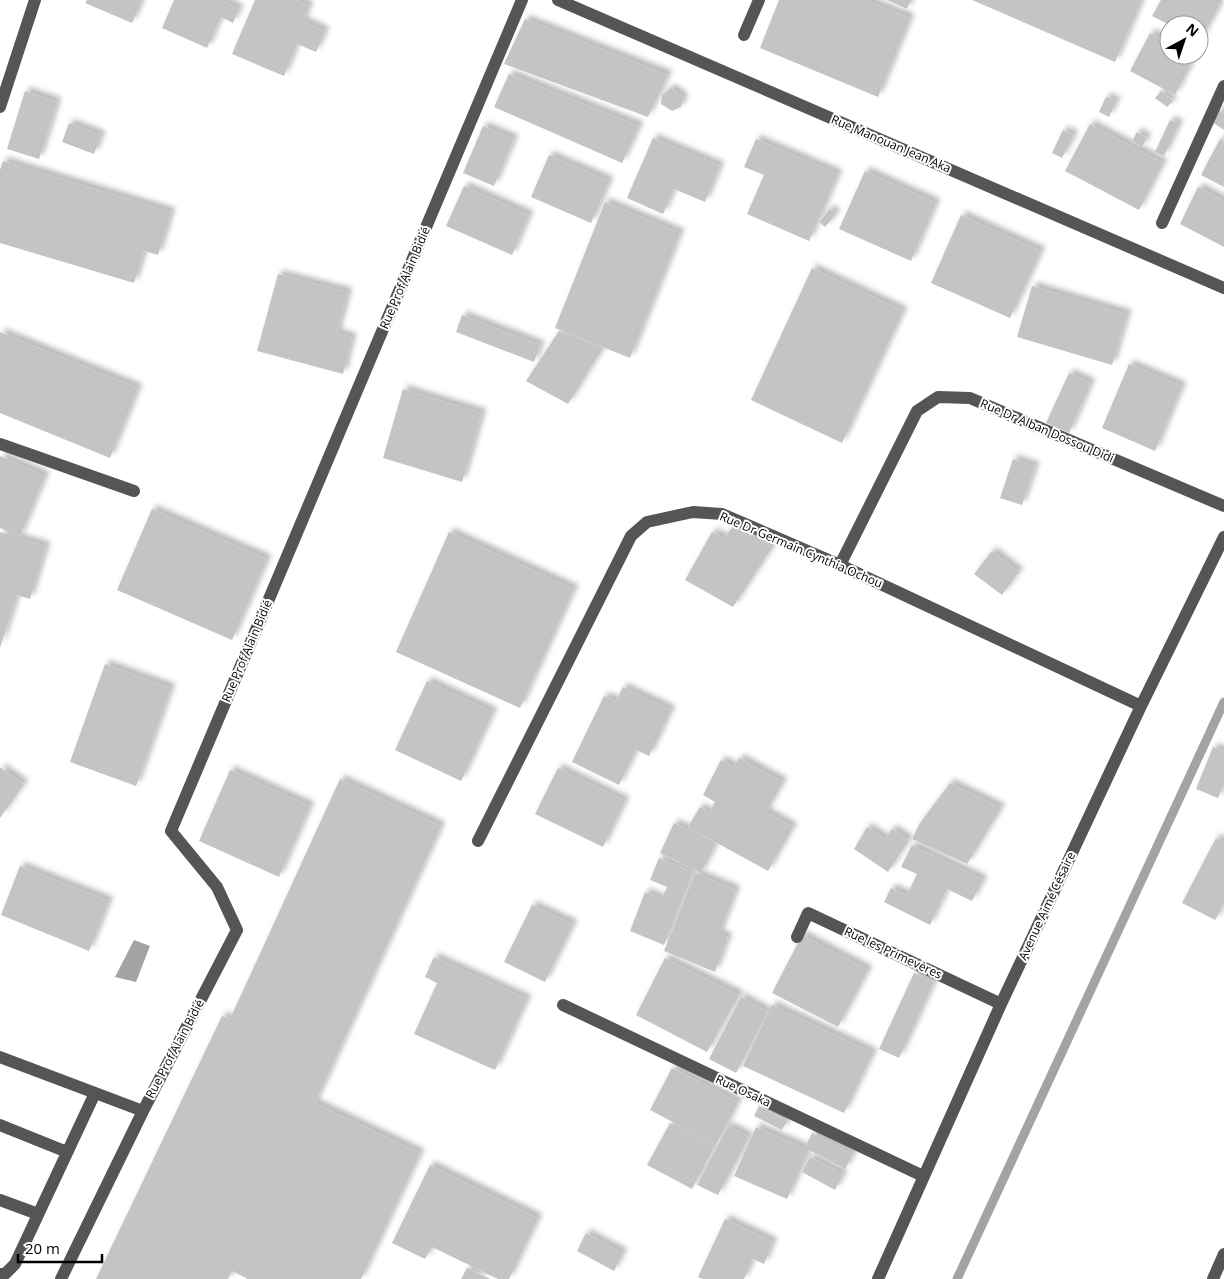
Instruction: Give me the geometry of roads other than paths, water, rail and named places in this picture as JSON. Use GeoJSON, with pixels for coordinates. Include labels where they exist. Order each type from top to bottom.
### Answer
{"type":"FeatureCollection","features":[{"type":"Feature","properties":{"kind":"street"},"geometry":{"type":"LineString","coordinates":[[0,107],[35,0]]}},
{"type":"Feature","properties":{"kind":"street","name":"Rue Prof Alain Bidié"},"geometry":{"type":"LineString","coordinates":[[61,1279],[143,1111],[237,930],[216,887],[171,831],[522,0]]}},
{"type":"Feature","properties":{"kind":"street","name":"Rue Manouan Jean Aka"},"geometry":{"type":"LineString","coordinates":[[558,0],[1224,288]]}},
{"type":"Feature","properties":{"kind":"street"},"geometry":{"type":"LineString","coordinates":[[744,35],[759,0]]}},
{"type":"Feature","properties":{"kind":"street"},"geometry":{"type":"LineString","coordinates":[[1162,223],[1224,86]]}},
{"type":"Feature","properties":{"kind":"street","name":"Rue Dr Alban Dossou Didi"},"geometry":{"type":"LineString","coordinates":[[840,565],[917,411],[938,397],[970,398],[1224,506]]}},
{"type":"Feature","properties":{"kind":"street"},"geometry":{"type":"LineString","coordinates":[[0,444],[134,491]]}},
{"type":"Feature","properties":{"kind":"street","name":"Rue Dr Germain Cynthia Ochou"},"geometry":{"type":"LineString","coordinates":[[478,841],[631,536],[647,522],[693,512],[722,514],[840,565],[1142,706]]}},
{"type":"Feature","properties":{"kind":"street","name":"Avenue Aimé Césaire"},"geometry":{"type":"LineString","coordinates":[[878,1279],[1001,1004],[1224,537]]}},
{"type":"Feature","properties":{"kind":"street","name":"Rue les Primevères"},"geometry":{"type":"LineString","coordinates":[[797,937],[808,913],[1001,1004]]}},
{"type":"Feature","properties":{"kind":"street","name":"Rue Osaka"},"geometry":{"type":"LineString","coordinates":[[563,1005],[923,1176]]}},
{"type":"Feature","properties":{"kind":"street"},"geometry":{"type":"LineString","coordinates":[[0,1057],[143,1111]]}},
{"type":"Feature","properties":{"kind":"street"},"geometry":{"type":"LineString","coordinates":[[0,1274],[6,1274],[14,1264],[95,1093]]}},
{"type":"Feature","properties":{"kind":"street"},"geometry":{"type":"LineString","coordinates":[[0,1125],[67,1152]]}},
{"type":"Feature","properties":{"kind":"street"},"geometry":{"type":"LineString","coordinates":[[0,1200],[38,1214]]}},
{"type":"Feature","properties":{"kind":"street"},"geometry":{"type":"LineString","coordinates":[[1213,1279],[1224,1254]]}},
{"type":"Feature","properties":{"kind":"waterway"},"geometry":{"type":"LineString","coordinates":[[957,1279],[1224,702]]}}]}
